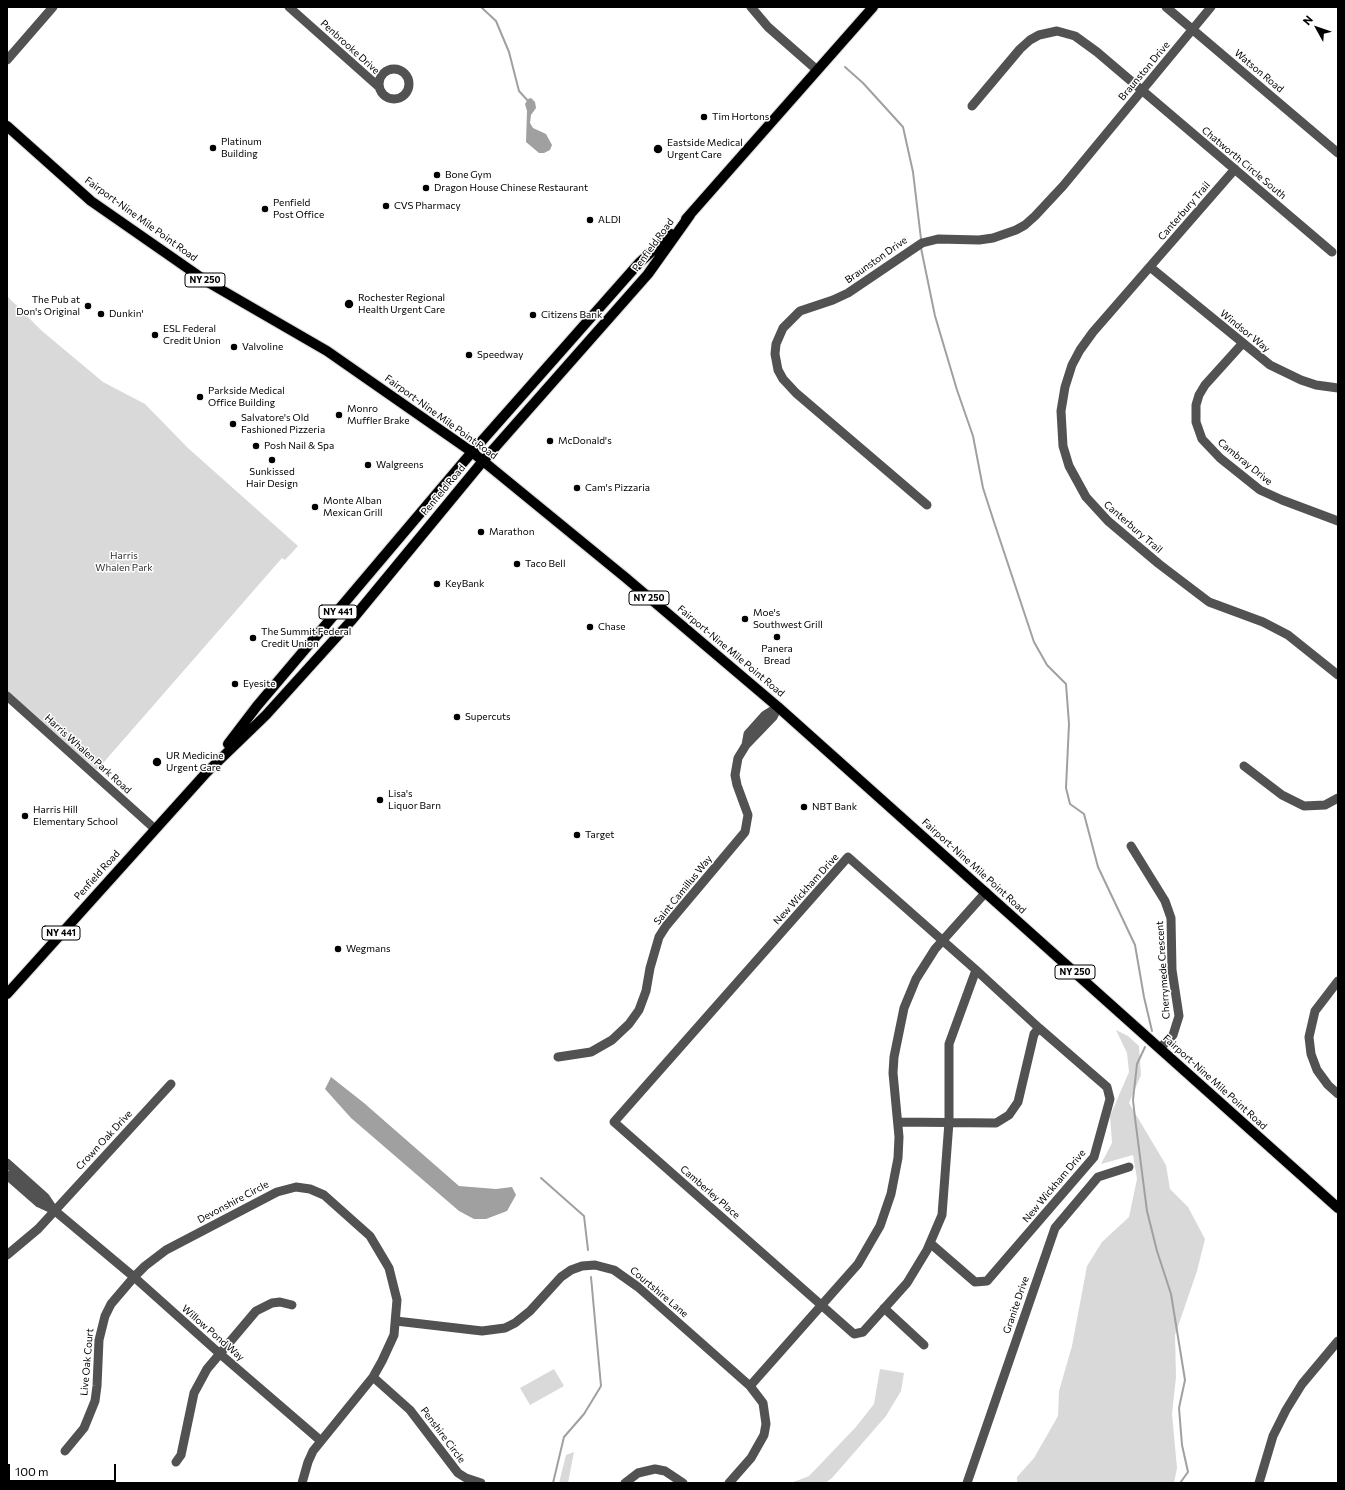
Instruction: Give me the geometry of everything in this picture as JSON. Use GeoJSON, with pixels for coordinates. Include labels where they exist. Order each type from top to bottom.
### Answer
{"type":"FeatureCollection","features":[{"type":"Feature","properties":{"kind":"main road","name":"Penfield Road"},"geometry":{"type":"LineString","coordinates":[[206,773],[258,706],[472,452],[639,263],[690,215],[873,7]]}},
{"type":"Feature","properties":{"kind":"main road","name":"Fairport-Nine Mile Point Road"},"geometry":{"type":"LineString","coordinates":[[7,126],[91,201],[206,281],[327,351],[472,452],[626,578],[778,707],[1338,1208]]}},
{"type":"Feature","properties":{"kind":"main road","name":"Penfield Road"},"geometry":{"type":"LineString","coordinates":[[7,994],[206,773],[266,715],[352,621],[483,461],[648,274],[690,215]]}},
{"type":"Feature","properties":{"kind":"street"},"geometry":{"type":"LineString","coordinates":[[7,60],[53,7]]}},
{"type":"Feature","properties":{"kind":"street","name":"Penbrooke Drive"},"geometry":{"type":"LineString","coordinates":[[289,7],[379,87]]}},
{"type":"Feature","properties":{"kind":"street"},"geometry":{"type":"LineString","coordinates":[[751,7],[768,27],[817,70]]}},
{"type":"Feature","properties":{"kind":"street","name":"Watson Road"},"geometry":{"type":"LineString","coordinates":[[1166,7],[1338,153]]}},
{"type":"Feature","properties":{"kind":"street","name":"Braunston Drive"},"geometry":{"type":"LineString","coordinates":[[927,505],[796,393],[783,379],[778,370],[775,354],[778,340],[783,328],[800,311],[833,300],[848,293],[922,243],[938,239],[979,240],[992,238],[1025,225],[1049,202],[1211,7]]}},
{"type":"Feature","properties":{"kind":"street","name":"Chatworth Circle South"},"geometry":{"type":"LineString","coordinates":[[972,106],[1020,49],[1030,40],[1039,35],[1057,32],[1075,36],[1142,90],[1332,252]]}},
{"type":"Feature","properties":{"kind":"street","name":"Canterbury Trail"},"geometry":{"type":"LineString","coordinates":[[1235,169],[1093,332],[1077,356],[1067,380],[1060,411],[1063,446],[1076,482],[1086,497],[1108,521],[1193,591],[1209,602],[1277,628],[1338,675]]}},
{"type":"Feature","properties":{"kind":"street","name":"Windsor Way"},"geometry":{"type":"LineString","coordinates":[[1150,267],[1258,356],[1285,373],[1316,385],[1338,388]]}},
{"type":"Feature","properties":{"kind":"street","name":"Cambray Drive"},"geometry":{"type":"LineString","coordinates":[[1242,344],[1205,386],[1199,395],[1196,405],[1196,422],[1202,439],[1220,458],[1260,490],[1338,521]]}},
{"type":"Feature","properties":{"kind":"street","name":"Harris Whalen Park Road"},"geometry":{"type":"LineString","coordinates":[[7,696],[155,829]]}},
{"type":"Feature","properties":{"kind":"street","name":"Saint Camillus Way"},"geometry":{"type":"LineString","coordinates":[[558,1057],[591,1052],[612,1040],[629,1024],[639,1010],[646,991],[655,948],[663,932],[745,832],[748,815],[736,785],[735,775],[738,758],[746,745],[773,717],[778,707]]}},
{"type":"Feature","properties":{"kind":"street"},"geometry":{"type":"LineString","coordinates":[[1244,766],[1282,795],[1304,806],[1325,805],[1338,798]]}},
{"type":"Feature","properties":{"kind":"street","name":"Cherrymede Crescent"},"geometry":{"type":"LineString","coordinates":[[1131,846],[1165,900],[1172,918],[1172,970],[1179,1016],[1173,1035],[1160,1048]]}},
{"type":"Feature","properties":{"kind":"street","name":"New Wickham Drive"},"geometry":{"type":"LineString","coordinates":[[696,1028],[848,857],[1107,1087],[1110,1100],[1094,1157],[987,1281],[975,1282],[930,1243]]}},
{"type":"Feature","properties":{"kind":"street"},"geometry":{"type":"LineString","coordinates":[[750,1386],[822,1306],[866,1253],[886,1211],[896,1176],[898,1158],[898,1122],[893,1073],[899,1023],[916,979],[942,940],[986,892]]}},
{"type":"Feature","properties":{"kind":"street","name":"Camberley Place"},"geometry":{"type":"LineString","coordinates":[[696,1028],[614,1122],[854,1334],[863,1332],[907,1283],[930,1243],[942,1215],[949,1122],[949,1044],[976,970]]}},
{"type":"Feature","properties":{"kind":"street"},"geometry":{"type":"LineString","coordinates":[[1338,981],[1315,1011],[1309,1036],[1311,1054],[1317,1070],[1328,1085],[1338,1094]]}},
{"type":"Feature","properties":{"kind":"street"},"geometry":{"type":"LineString","coordinates":[[898,1122],[996,1123],[1009,1115],[1018,1102],[1034,1034],[1039,1028]]}},
{"type":"Feature","properties":{"kind":"street","name":"Crown Oak Drive"},"geometry":{"type":"LineString","coordinates":[[54,1210],[170,1084]]}},
{"type":"Feature","properties":{"kind":"street","name":"Willow Pond Way"},"geometry":{"type":"LineString","coordinates":[[7,1163],[45,1197],[54,1210]]}},
{"type":"Feature","properties":{"kind":"street","name":"Granite Drive"},"geometry":{"type":"LineString","coordinates":[[967,1483],[1055,1228],[1098,1177],[1129,1167]]}},
{"type":"Feature","properties":{"kind":"street","name":"Willow Pond Way"},"geometry":{"type":"LineString","coordinates":[[7,1175],[39,1203],[54,1210],[134,1277],[321,1441]]}},
{"type":"Feature","properties":{"kind":"street","name":"Devonshire Circle"},"geometry":{"type":"LineString","coordinates":[[134,1277],[145,1266],[166,1250],[277,1192],[296,1187],[310,1189],[324,1195],[347,1215],[370,1236],[381,1252],[389,1268],[397,1300],[396,1321],[394,1335],[373,1377],[321,1441]]}},
{"type":"Feature","properties":{"kind":"street"},"geometry":{"type":"LineString","coordinates":[[7,1255],[38,1229],[54,1210]]}},
{"type":"Feature","properties":{"kind":"street","name":"Courtshire Lane"},"geometry":{"type":"LineString","coordinates":[[396,1321],[482,1331],[505,1328],[515,1323],[530,1311],[561,1277],[571,1270],[582,1266],[614,1270],[632,1283],[750,1386],[758,1394],[763,1403],[766,1424],[764,1435],[751,1458],[729,1483]]}},
{"type":"Feature","properties":{"kind":"street","name":"Live Oak Court"},"geometry":{"type":"LineString","coordinates":[[65,1451],[84,1428],[95,1401],[98,1386],[99,1340],[105,1316],[111,1304],[134,1277]]}},
{"type":"Feature","properties":{"kind":"street"},"geometry":{"type":"LineString","coordinates":[[176,1462],[181,1455],[194,1393],[199,1380],[219,1353],[256,1311],[272,1303],[280,1302],[292,1305]]}},
{"type":"Feature","properties":{"kind":"street"},"geometry":{"type":"LineString","coordinates":[[884,1308],[924,1345]]}},
{"type":"Feature","properties":{"kind":"street"},"geometry":{"type":"LineString","coordinates":[[1260,1483],[1273,1436],[1286,1410],[1302,1384],[1338,1341]]}},
{"type":"Feature","properties":{"kind":"street","name":"Penshire Circle"},"geometry":{"type":"LineString","coordinates":[[373,1377],[410,1410],[458,1473],[466,1478],[481,1483]]}},
{"type":"Feature","properties":{"kind":"street"},"geometry":{"type":"LineString","coordinates":[[302,1483],[308,1462],[321,1441]]}},
{"type":"Feature","properties":{"kind":"street"},"geometry":{"type":"LineString","coordinates":[[625,1483],[638,1473],[655,1469],[665,1471],[683,1483]]}},
{"type":"Feature","properties":{"kind":"green space","name":"Harris Whalen Park"},"geometry":{"type":"Polygon","coordinates":[[[7,296],[42,331],[103,382],[145,404],[188,448],[298,546],[285,560],[282,558],[97,770],[7,691],[7,296]]]}},
{"type":"Feature","properties":{"kind":"green space"},"geometry":{"type":"Polygon","coordinates":[[[1116,1030],[1128,1036],[1139,1046],[1141,1075],[1129,1103],[1166,1165],[1170,1189],[1188,1207],[1205,1239],[1197,1271],[1175,1335],[1176,1377],[1172,1414],[1177,1468],[1174,1483],[1017,1483],[1017,1477],[1034,1458],[1058,1416],[1059,1391],[1072,1346],[1087,1266],[1102,1242],[1129,1217],[1137,1179],[1133,1155],[1101,1164],[1112,1143],[1110,1116],[1129,1072],[1127,1053],[1116,1030]]]}},
{"type":"Feature","properties":{"kind":"green space"},"geometry":{"type":"Polygon","coordinates":[[[554,1369],[564,1386],[530,1405],[520,1388],[554,1369]]]}},
{"type":"Feature","properties":{"kind":"green space"},"geometry":{"type":"Polygon","coordinates":[[[880,1369],[904,1373],[901,1391],[886,1416],[832,1478],[825,1483],[791,1483],[809,1476],[855,1428],[874,1404],[880,1369]]]}},
{"type":"Feature","properties":{"kind":"green space"},"geometry":{"type":"Polygon","coordinates":[[[574,1452],[568,1483],[559,1483],[566,1455],[574,1452]]]}},
{"type":"Feature","properties":{"kind":"shaded area"},"geometry":{"type":"Polygon","coordinates":[[[531,98],[535,102],[536,108],[531,115],[530,123],[533,128],[546,134],[552,145],[550,150],[544,153],[539,153],[526,142],[527,111],[525,104],[528,99],[531,98]]]}},
{"type":"Feature","properties":{"kind":"shaded area"},"geometry":{"type":"Polygon","coordinates":[[[331,1077],[364,1103],[459,1186],[496,1189],[512,1187],[516,1195],[507,1211],[486,1219],[474,1219],[459,1211],[351,1118],[325,1089],[331,1077]]]}},
{"type":"Feature","properties":{"kind":"waterway"},"geometry":{"type":"LineString","coordinates":[[481,7],[496,21],[509,52],[519,91],[529,102]]}},
{"type":"Feature","properties":{"kind":"waterway"},"geometry":{"type":"LineString","coordinates":[[845,67],[863,83],[903,127],[913,172],[921,239]]}},
{"type":"Feature","properties":{"kind":"waterway"},"geometry":{"type":"LineString","coordinates":[[921,248],[935,316],[957,390],[973,436],[983,488],[994,522],[1034,642],[1047,665],[1066,684],[1069,724],[1066,788],[1070,804],[1084,814],[1098,867],[1135,945],[1144,997],[1152,1031]]}},
{"type":"Feature","properties":{"kind":"waterway"},"geometry":{"type":"LineString","coordinates":[[1145,1047],[1137,1064],[1133,1100],[1147,1211],[1157,1251],[1171,1294],[1185,1380],[1179,1408],[1182,1445],[1188,1472],[1180,1483]]}},
{"type":"Feature","properties":{"kind":"waterway"},"geometry":{"type":"LineString","coordinates":[[541,1178],[584,1216],[588,1250]]}},
{"type":"Feature","properties":{"kind":"waterway"},"geometry":{"type":"LineString","coordinates":[[553,1483],[564,1437],[584,1414],[601,1386],[591,1277]]}},
{"type":"Feature","properties":{"kind":"place","name":"Tim Hortons"},"geometry":{"type":"Point","coordinates":[704,117]}},
{"type":"Feature","properties":{"kind":"place","name":"Platinum Building"},"geometry":{"type":"Point","coordinates":[213,148]}},
{"type":"Feature","properties":{"kind":"place","name":"Eastside Medical Urgent Care"},"geometry":{"type":"Point","coordinates":[658,149]}},
{"type":"Feature","properties":{"kind":"place","name":"Bone Gym"},"geometry":{"type":"Point","coordinates":[437,175]}},
{"type":"Feature","properties":{"kind":"place","name":"Dragon House Chinese Restaurant"},"geometry":{"type":"Point","coordinates":[426,188]}},
{"type":"Feature","properties":{"kind":"place","name":"CVS Pharmacy"},"geometry":{"type":"Point","coordinates":[386,206]}},
{"type":"Feature","properties":{"kind":"place","name":"Penfield Post Office"},"geometry":{"type":"Point","coordinates":[265,209]}},
{"type":"Feature","properties":{"kind":"place","name":"ALDI"},"geometry":{"type":"Point","coordinates":[590,220]}},
{"type":"Feature","properties":{"kind":"place","name":"Rochester Regional Health Urgent Care"},"geometry":{"type":"Point","coordinates":[349,304]}},
{"type":"Feature","properties":{"kind":"place","name":"The Pub at Don's Original"},"geometry":{"type":"Point","coordinates":[88,306]}},
{"type":"Feature","properties":{"kind":"place","name":"Dunkin'"},"geometry":{"type":"Point","coordinates":[101,314]}},
{"type":"Feature","properties":{"kind":"place","name":"Citizens Bank"},"geometry":{"type":"Point","coordinates":[533,315]}},
{"type":"Feature","properties":{"kind":"place","name":"ESL Federal Credit Union"},"geometry":{"type":"Point","coordinates":[155,335]}},
{"type":"Feature","properties":{"kind":"place","name":"Valvoline"},"geometry":{"type":"Point","coordinates":[234,347]}},
{"type":"Feature","properties":{"kind":"place","name":"Speedway"},"geometry":{"type":"Point","coordinates":[469,355]}},
{"type":"Feature","properties":{"kind":"place","name":"Parkside Medical Office Building"},"geometry":{"type":"Point","coordinates":[200,397]}},
{"type":"Feature","properties":{"kind":"place","name":"Monro Muffler Brake"},"geometry":{"type":"Point","coordinates":[339,415]}},
{"type":"Feature","properties":{"kind":"place","name":"Salvatore's Old Fashioned Pizzeria"},"geometry":{"type":"Point","coordinates":[233,424]}},
{"type":"Feature","properties":{"kind":"place","name":"McDonald's"},"geometry":{"type":"Point","coordinates":[550,441]}},
{"type":"Feature","properties":{"kind":"place","name":"Posh Nail & Spa"},"geometry":{"type":"Point","coordinates":[256,446]}},
{"type":"Feature","properties":{"kind":"place","name":"Sunkissed Hair Design"},"geometry":{"type":"Point","coordinates":[272,460]}},
{"type":"Feature","properties":{"kind":"place","name":"Walgreens"},"geometry":{"type":"Point","coordinates":[368,465]}},
{"type":"Feature","properties":{"kind":"place","name":"Cam's Pizzaria"},"geometry":{"type":"Point","coordinates":[577,488]}},
{"type":"Feature","properties":{"kind":"place","name":"Monte Alban Mexican Grill"},"geometry":{"type":"Point","coordinates":[315,507]}},
{"type":"Feature","properties":{"kind":"place","name":"Marathon"},"geometry":{"type":"Point","coordinates":[481,532]}},
{"type":"Feature","properties":{"kind":"place","name":"Taco Bell"},"geometry":{"type":"Point","coordinates":[517,564]}},
{"type":"Feature","properties":{"kind":"place","name":"KeyBank"},"geometry":{"type":"Point","coordinates":[437,584]}},
{"type":"Feature","properties":{"kind":"place","name":"Moe's Southwest Grill"},"geometry":{"type":"Point","coordinates":[745,619]}},
{"type":"Feature","properties":{"kind":"place","name":"Chase"},"geometry":{"type":"Point","coordinates":[590,627]}},
{"type":"Feature","properties":{"kind":"place","name":"Panera Bread"},"geometry":{"type":"Point","coordinates":[777,637]}},
{"type":"Feature","properties":{"kind":"place","name":"The Summit Federal Credit Union"},"geometry":{"type":"Point","coordinates":[253,638]}},
{"type":"Feature","properties":{"kind":"place","name":"Eyesite"},"geometry":{"type":"Point","coordinates":[235,684]}},
{"type":"Feature","properties":{"kind":"place","name":"Supercuts"},"geometry":{"type":"Point","coordinates":[457,717]}},
{"type":"Feature","properties":{"kind":"place","name":"UR Medicine Urgent Care"},"geometry":{"type":"Point","coordinates":[157,762]}},
{"type":"Feature","properties":{"kind":"place","name":"Lisa's Liquor Barn"},"geometry":{"type":"Point","coordinates":[380,800]}},
{"type":"Feature","properties":{"kind":"place","name":"NBT Bank"},"geometry":{"type":"Point","coordinates":[804,807]}},
{"type":"Feature","properties":{"kind":"place","name":"Harris Hill Elementary School"},"geometry":{"type":"Point","coordinates":[25,816]}},
{"type":"Feature","properties":{"kind":"place","name":"Target"},"geometry":{"type":"Point","coordinates":[577,835]}},
{"type":"Feature","properties":{"kind":"place","name":"Wegmans"},"geometry":{"type":"Point","coordinates":[338,949]}}]}
